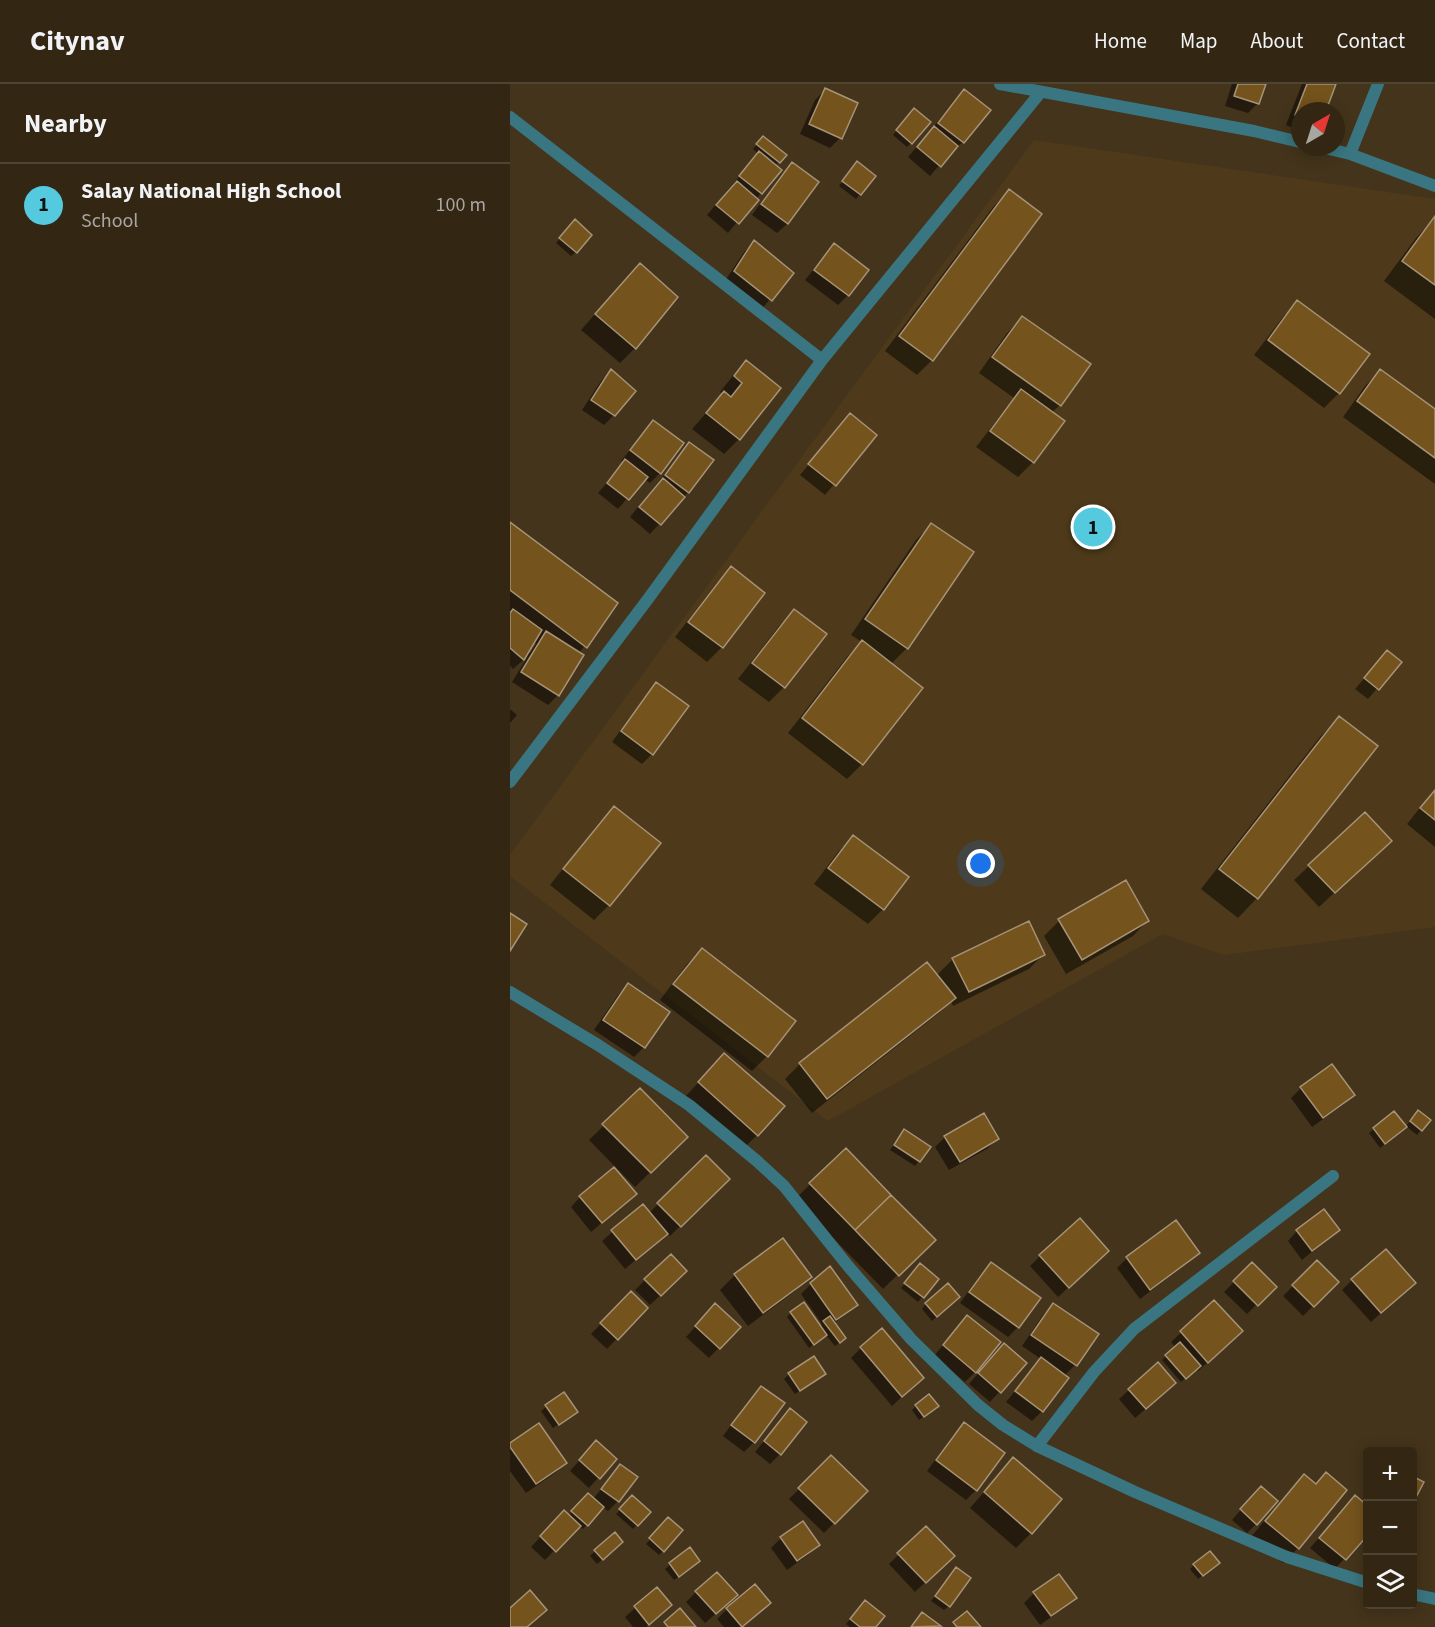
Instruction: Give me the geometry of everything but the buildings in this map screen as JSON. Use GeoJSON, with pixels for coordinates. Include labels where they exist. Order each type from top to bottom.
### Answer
{"type":"FeatureCollection","features":[{"type":"Feature","properties":{"kind":"street"},"geometry":{"type":"LineString","coordinates":[[1000,84],[1291,140]]}},
{"type":"Feature","properties":{"kind":"street"},"geometry":{"type":"LineString","coordinates":[[1350,154],[1378,84]]}},
{"type":"Feature","properties":{"kind":"street"},"geometry":{"type":"LineString","coordinates":[[510,782],[648,599],[822,360],[1040,93]]}},
{"type":"Feature","properties":{"kind":"street"},"geometry":{"type":"LineString","coordinates":[[510,117],[822,360]]}},
{"type":"Feature","properties":{"kind":"street"},"geometry":{"type":"LineString","coordinates":[[1345,153],[1435,186]]}},
{"type":"Feature","properties":{"kind":"street"},"geometry":{"type":"LineString","coordinates":[[510,992],[598,1045],[690,1105],[757,1161],[784,1186],[848,1266],[911,1339],[978,1405],[1003,1425],[1037,1446],[1135,1492],[1287,1557],[1363,1581]]}},
{"type":"Feature","properties":{"kind":"street"},"geometry":{"type":"LineString","coordinates":[[1037,1446],[1094,1372],[1134,1329],[1333,1176]]}},
{"type":"Feature","properties":{"kind":"street"},"geometry":{"type":"LineString","coordinates":[[1417,1595],[1435,1599]]}},
{"type":"Feature","properties":{"kind":"shaded area"},"geometry":{"type":"Polygon","coordinates":[[[1034,140],[1435,199],[1435,927],[1224,955],[1163,934],[828,1121],[510,876],[510,855],[1034,140]]]}},
{"type":"Feature","properties":{"kind":"place","name":"Salay National High School"},"geometry":{"type":"Point","coordinates":[1093,527]}}]}
